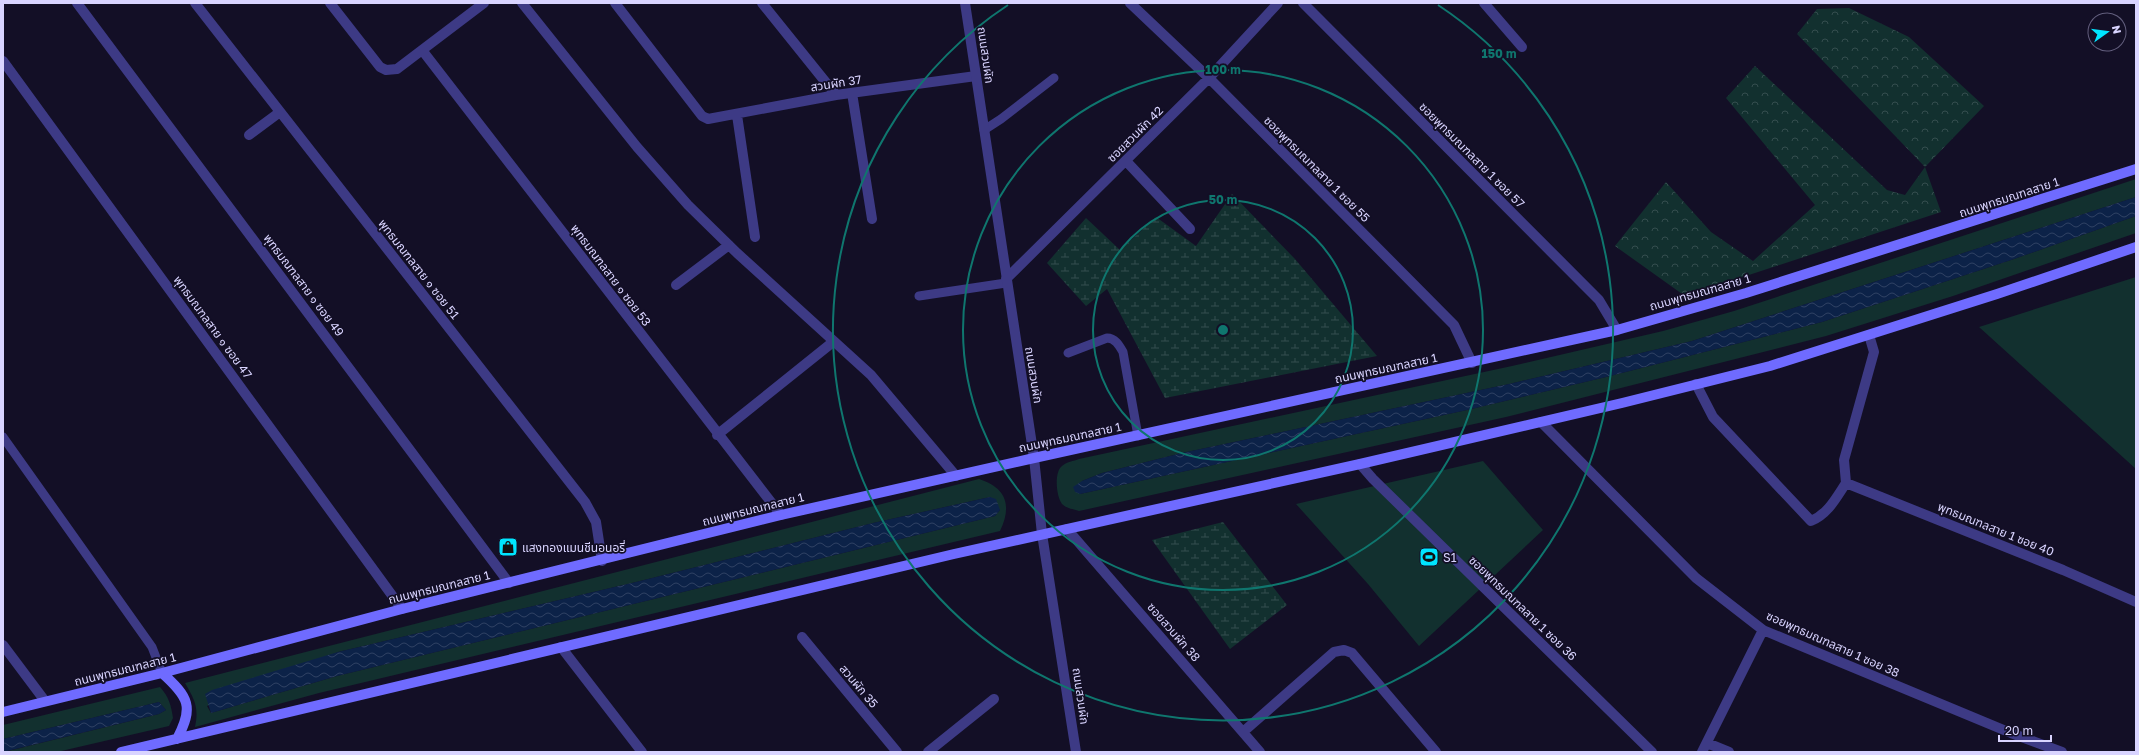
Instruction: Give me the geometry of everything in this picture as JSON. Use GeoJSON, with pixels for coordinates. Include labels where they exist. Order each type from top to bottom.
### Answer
{"type":"FeatureCollection","features":[{"type":"Feature","properties":{"kind":"main road","name":"ถนนพุทธมณฑลสาย 1"},"geometry":{"type":"LineString","coordinates":[[3,712],[162,673],[402,609],[602,561],[781,515],[1617,330],[1754,290],[2136,169]]}},
{"type":"Feature","properties":{"kind":"main road"},"geometry":{"type":"LineString","coordinates":[[122,752],[1042,534],[1360,464],[1541,422],[1770,366],[2046,278],[2136,247]]}},
{"type":"Feature","properties":{"kind":"main road"},"geometry":{"type":"LineString","coordinates":[[162,673],[184,694],[187,708],[187,718],[177,739]]}},
{"type":"Feature","properties":{"kind":"street","name":"พุทธมณฑลสาย ๑ ซอย 49"},"geometry":{"type":"LineString","coordinates":[[77,3],[509,583]]}},
{"type":"Feature","properties":{"kind":"street","name":"พุทธมณฑลสาย ๑ ซอย 51"},"geometry":{"type":"LineString","coordinates":[[195,3],[585,502],[596,522],[602,561]]}},
{"type":"Feature","properties":{"kind":"street"},"geometry":{"type":"LineString","coordinates":[[330,3],[380,67],[386,70],[397,69],[422,50],[472,6],[484,3]]}},
{"type":"Feature","properties":{"kind":"street"},"geometry":{"type":"LineString","coordinates":[[522,3],[638,147],[688,205],[833,342],[871,375],[956,476]]}},
{"type":"Feature","properties":{"kind":"street","name":"สวนผัก 37"},"geometry":{"type":"LineString","coordinates":[[615,3],[702,116],[708,119],[737,115],[836,95],[976,76]]}},
{"type":"Feature","properties":{"kind":"street"},"geometry":{"type":"LineString","coordinates":[[762,3],[836,95]]}},
{"type":"Feature","properties":{"kind":"street","name":"ถนนสวนผัก"},"geometry":{"type":"LineString","coordinates":[[965,3],[1034,458],[1042,534],[1076,752]]}},
{"type":"Feature","properties":{"kind":"street","name":"ซอยพุทธมณฑลสาย 1 ซอย 55"},"geometry":{"type":"LineString","coordinates":[[1130,3],[1209,78],[1454,326],[1472,363]]}},
{"type":"Feature","properties":{"kind":"street","name":"ซอยสวนผัก 42"},"geometry":{"type":"LineString","coordinates":[[1006,281],[1209,78],[1278,3]]}},
{"type":"Feature","properties":{"kind":"street","name":"ซอยพุทธมณฑลสาย 1 ซอย 57"},"geometry":{"type":"LineString","coordinates":[[1303,3],[1599,300],[1617,330]]}},
{"type":"Feature","properties":{"kind":"street"},"geometry":{"type":"LineString","coordinates":[[1484,3],[1522,47]]}},
{"type":"Feature","properties":{"kind":"street","name":"พุทธมณฑลสาย ๑ ซอย 53"},"geometry":{"type":"LineString","coordinates":[[422,50],[717,435],[781,515]]}},
{"type":"Feature","properties":{"kind":"street","name":"พุทธมณฑลสาย ๑ ซอย 47"},"geometry":{"type":"LineString","coordinates":[[3,61],[402,609]]}},
{"type":"Feature","properties":{"kind":"street"},"geometry":{"type":"LineString","coordinates":[[852,93],[872,219]]}},
{"type":"Feature","properties":{"kind":"street"},"geometry":{"type":"LineString","coordinates":[[249,135],[280,112]]}},
{"type":"Feature","properties":{"kind":"street"},"geometry":{"type":"LineString","coordinates":[[737,115],[755,237]]}},
{"type":"Feature","properties":{"kind":"street"},"geometry":{"type":"LineString","coordinates":[[1126,161],[1190,229]]}},
{"type":"Feature","properties":{"kind":"street"},"geometry":{"type":"LineString","coordinates":[[676,286],[729,245]]}},
{"type":"Feature","properties":{"kind":"street"},"geometry":{"type":"LineString","coordinates":[[1696,384],[1713,417],[1811,521],[1820,518],[1831,506],[1846,483],[1844,460],[1874,352],[1869,335]]}},
{"type":"Feature","properties":{"kind":"street"},"geometry":{"type":"LineString","coordinates":[[717,435],[833,342]]}},
{"type":"Feature","properties":{"kind":"street","name":"ซอยพุทธมณฑลสาย 1 ซอย 38"},"geometry":{"type":"LineString","coordinates":[[1541,422],[1696,578],[1763,630],[2011,733],[2062,752]]}},
{"type":"Feature","properties":{"kind":"street","name":"ซอยพุทธมณฑลสาย 1 ซอย 36"},"geometry":{"type":"LineString","coordinates":[[1360,464],[1373,479],[1652,752]]}},
{"type":"Feature","properties":{"kind":"street","name":"พุทธมณฑลสาย 1 ซอย 40"},"geometry":{"type":"LineString","coordinates":[[1846,483],[2063,570],[2136,602]]}},
{"type":"Feature","properties":{"kind":"street","name":"ซอยสวนผัก 38"},"geometry":{"type":"LineString","coordinates":[[1067,529],[1260,752]]}},
{"type":"Feature","properties":{"kind":"street"},"geometry":{"type":"LineString","coordinates":[[1729,752],[1704,748],[1763,630]]}},
{"type":"Feature","properties":{"kind":"street","name":"สวนผัก 35"},"geometry":{"type":"LineString","coordinates":[[802,637],[897,752]]}},
{"type":"Feature","properties":{"kind":"street"},"geometry":{"type":"LineString","coordinates":[[3,645],[45,702]]}},
{"type":"Feature","properties":{"kind":"street"},"geometry":{"type":"LineString","coordinates":[[561,647],[642,752]]}},
{"type":"Feature","properties":{"kind":"street"},"geometry":{"type":"LineString","coordinates":[[1243,732],[1334,652],[1344,650],[1352,653],[1436,752]]}},
{"type":"Feature","properties":{"kind":"street"},"geometry":{"type":"LineString","coordinates":[[928,752],[994,699]]}},
{"type":"Feature","properties":{"kind":"lane"},"geometry":{"type":"LineString","coordinates":[[984,130],[1001,119],[1054,78]]}},
{"type":"Feature","properties":{"kind":"lane"},"geometry":{"type":"LineString","coordinates":[[919,296],[1006,281]]}},
{"type":"Feature","properties":{"kind":"lane"},"geometry":{"type":"LineString","coordinates":[[1068,353],[1107,338],[1110,338],[1119,344],[1123,352],[1138,436]]}},
{"type":"Feature","properties":{"kind":"lane"},"geometry":{"type":"LineString","coordinates":[[3,437],[152,647],[162,673]]}},
{"type":"Feature","properties":{"kind":"green space"},"geometry":{"type":"Polygon","coordinates":[[[1849,8],[1909,37],[1984,106],[1925,167],[1797,34],[1817,9],[1849,8]]]}},
{"type":"Feature","properties":{"kind":"green space"},"geometry":{"type":"Polygon","coordinates":[[[1755,66],[1887,190],[1905,195],[1925,167],[1941,212],[1685,296],[1615,246],[1666,182],[1711,232],[1753,261],[1815,205],[1726,98],[1755,66]]]}},
{"type":"Feature","properties":{"kind":"green space"},"geometry":{"type":"Polygon","coordinates":[[[2136,179],[2136,197],[1692,341],[1509,384],[1182,453],[1102,473],[1082,481],[1080,494],[1467,410],[1606,377],[1822,322],[2014,259],[2136,216],[2136,233],[1953,296],[1826,336],[1506,417],[1079,511],[1064,506],[1058,496],[1057,479],[1059,469],[1066,464],[1079,459],[1512,366],[1663,331],[1734,311],[2136,179]]]}},
{"type":"Feature","properties":{"kind":"green space"},"geometry":{"type":"Polygon","coordinates":[[[1232,194],[1295,259],[1377,356],[1165,398],[1107,289],[1086,306],[1047,263],[1086,218],[1120,250],[1156,217],[1196,246],[1232,194]]]}},
{"type":"Feature","properties":{"kind":"green space"},"geometry":{"type":"Polygon","coordinates":[[[2136,277],[2136,469],[1979,327],[2136,277]]]}},
{"type":"Feature","properties":{"kind":"green space","name":"S1"},"geometry":{"type":"Polygon","coordinates":[[[1483,461],[1543,530],[1419,646],[1368,584],[1296,504],[1483,461]]]}},
{"type":"Feature","properties":{"kind":"green space"},"geometry":{"type":"Polygon","coordinates":[[[979,479],[996,487],[1001,493],[1006,506],[1006,514],[1000,531],[319,693],[195,727],[197,714],[195,704],[185,683],[979,479]],[[990,497],[873,523],[636,582],[338,652],[207,706],[211,713],[337,676],[995,516],[1000,510],[990,497]]]}},
{"type":"Feature","properties":{"kind":"green space"},"geometry":{"type":"Polygon","coordinates":[[[1223,522],[1287,605],[1230,649],[1152,540],[1223,522]]]}},
{"type":"Feature","properties":{"kind":"green space"},"geometry":{"type":"Polygon","coordinates":[[[160,687],[168,698],[171,709],[173,718],[169,726],[57,752],[4,752],[159,714],[166,710],[159,702],[3,739],[3,725],[160,687]]]}},
{"type":"Feature","properties":{"kind":"water"},"geometry":{"type":"Polygon","coordinates":[[[2136,197],[2136,216],[2014,259],[1822,322],[1606,377],[1467,410],[1080,494],[1075,492],[1073,487],[1082,481],[1102,473],[1182,453],[1509,384],[1692,341],[2136,197]]]}},
{"type":"Feature","properties":{"kind":"water"},"geometry":{"type":"Polygon","coordinates":[[[990,497],[996,499],[1000,510],[995,516],[337,676],[211,713],[205,694],[212,690],[338,652],[636,582],[873,523],[990,497]]]}},
{"type":"Feature","properties":{"kind":"water"},"geometry":{"type":"Polygon","coordinates":[[[159,702],[166,710],[159,714],[3,752],[3,739],[159,702]]]}},
{"type":"Feature","properties":{"kind":"place","name":"แสงทองแมนชีนอนอรี่"},"geometry":{"type":"Point","coordinates":[508,547]}},
{"type":"Feature","properties":{"kind":"place","name":"S1"},"geometry":{"type":"Point","coordinates":[1429,557]}}]}
